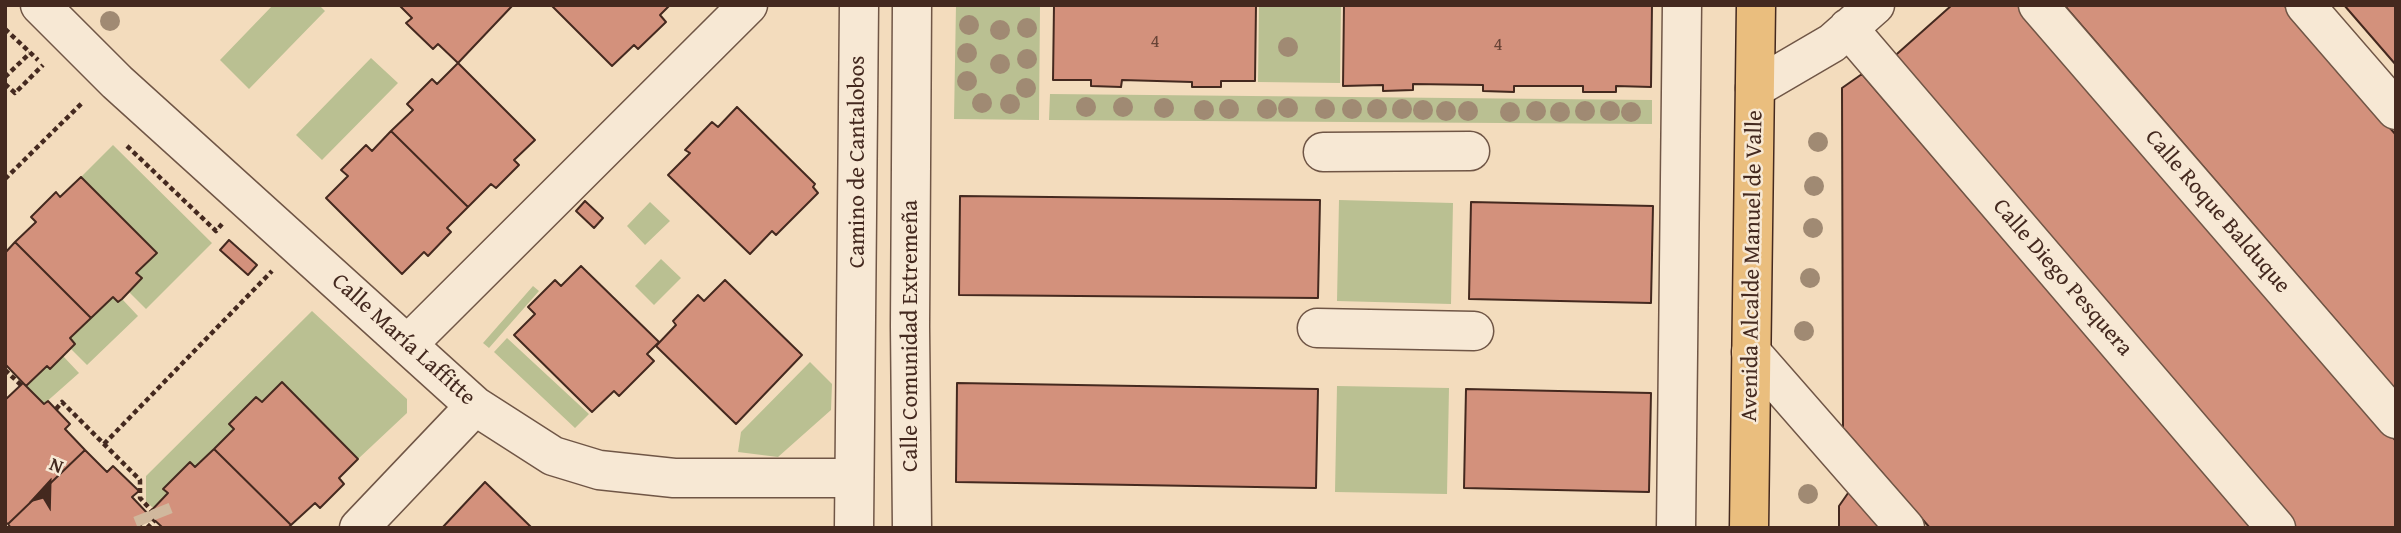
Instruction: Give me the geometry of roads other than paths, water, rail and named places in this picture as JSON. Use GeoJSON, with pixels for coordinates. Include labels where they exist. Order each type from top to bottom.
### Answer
{"type":"FeatureCollection","features":[{"type":"Feature","properties":{"kind":"main road","name":"Avenida Alcalde Manuel de Valle"},"geometry":{"type":"LineString","coordinates":[[1749,528],[1756,5]]}},
{"type":"Feature","properties":{"kind":"street","name":"Calle María Laffitte"},"geometry":{"type":"LineString","coordinates":[[40,5],[117,82],[475,406],[553,456],[599,470],[674,478],[854,478]]}},
{"type":"Feature","properties":{"kind":"street"},"geometry":{"type":"LineString","coordinates":[[408,344],[748,5]]}},
{"type":"Feature","properties":{"kind":"street","name":"Camino de Cantalobos"},"geometry":{"type":"LineString","coordinates":[[854,478],[858,319],[859,5]]}},
{"type":"Feature","properties":{"kind":"street","name":"Calle Comunidad Extremeña"},"geometry":{"type":"LineString","coordinates":[[912,5],[912,528]]}},
{"type":"Feature","properties":{"kind":"street"},"geometry":{"type":"LineString","coordinates":[[1676,528],[1682,5]]}},
{"type":"Feature","properties":{"kind":"street","name":"Calle Roque Balduque"},"geometry":{"type":"LineString","coordinates":[[2038,5],[2396,419]]}},
{"type":"Feature","properties":{"kind":"street"},"geometry":{"type":"LineString","coordinates":[[2305,5],[2396,110]]}},
{"type":"Feature","properties":{"kind":"street"},"geometry":{"type":"LineString","coordinates":[[1755,88],[1832,43],[1861,17]]}},
{"type":"Feature","properties":{"kind":"street","name":"Calle Diego Pesquera"},"geometry":{"type":"LineString","coordinates":[[1861,17],[2276,528]]}},
{"type":"Feature","properties":{"kind":"street"},"geometry":{"type":"LineString","coordinates":[[1323,152],[1470,151]]}},
{"type":"Feature","properties":{"kind":"street"},"geometry":{"type":"LineString","coordinates":[[1317,328],[1474,331]]}},
{"type":"Feature","properties":{"kind":"street"},"geometry":{"type":"LineString","coordinates":[[1751,352],[1905,528]]}},
{"type":"Feature","properties":{"kind":"street"},"geometry":{"type":"LineString","coordinates":[[359,528],[475,406]]}},
{"type":"Feature","properties":{"kind":"street"},"geometry":{"type":"LineString","coordinates":[[854,478],[854,528]]}},
{"type":"Feature","properties":{"kind":"tunnel"},"geometry":{"type":"LineString","coordinates":[[151,510],[155,520]]}}]}
